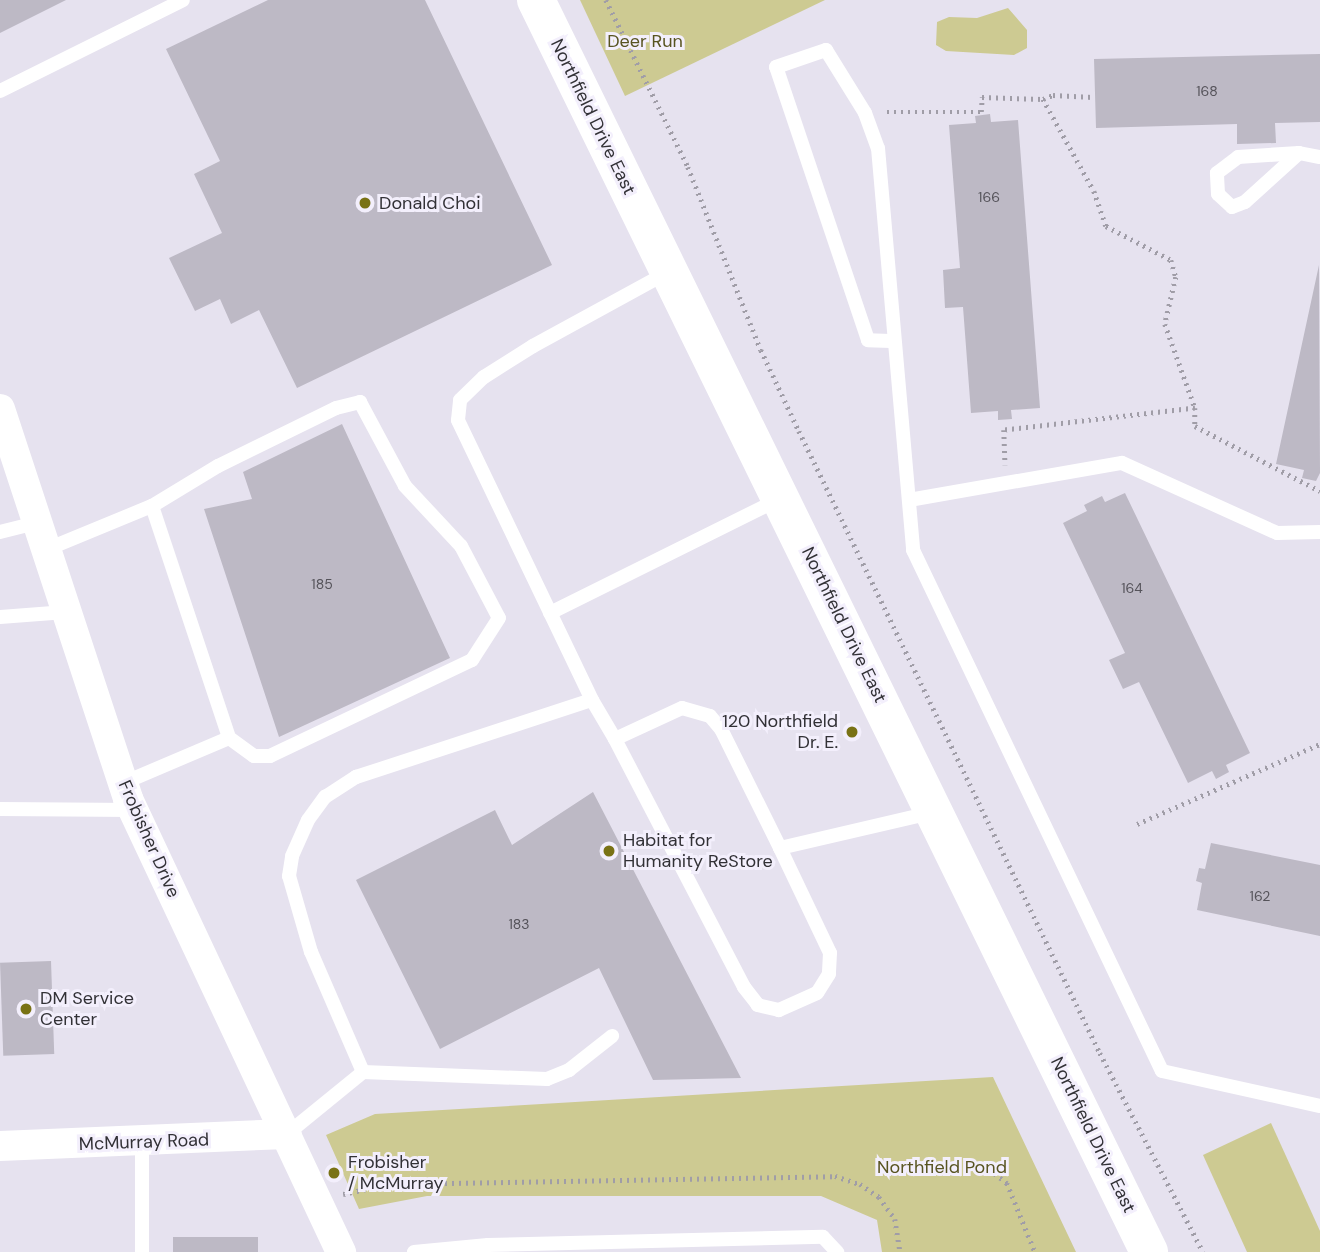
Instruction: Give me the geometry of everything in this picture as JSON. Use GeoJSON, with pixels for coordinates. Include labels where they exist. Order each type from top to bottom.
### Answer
{"type":"FeatureCollection","features":[{"type":"Feature","properties":{"kind":"main road","name":"Northfield Drive East"},"geometry":{"type":"LineString","coordinates":[[536,0],[936,812],[1149,1252]]}},
{"type":"Feature","properties":{"kind":"street","name":"Frobisher Drive"},"geometry":{"type":"LineString","coordinates":[[0,409],[129,797],[341,1252]]}},
{"type":"Feature","properties":{"kind":"street","name":"McMurray Road"},"geometry":{"type":"LineString","coordinates":[[0,1146],[142,1143],[287,1134]]}},
{"type":"Feature","properties":{"kind":"lane"},"geometry":{"type":"LineString","coordinates":[[0,91],[183,0]]}},
{"type":"Feature","properties":{"kind":"lane"},"geometry":{"type":"LineString","coordinates":[[891,341],[868,340],[776,67],[826,50],[865,113],[878,148],[893,282],[891,341],[913,550],[1162,1071],[1320,1106]]}},
{"type":"Feature","properties":{"kind":"lane"},"geometry":{"type":"LineString","coordinates":[[1298,153],[1245,202],[1231,207],[1218,194],[1217,173],[1238,157],[1298,153],[1320,157]]}},
{"type":"Feature","properties":{"kind":"lane"},"geometry":{"type":"LineString","coordinates":[[615,739],[682,708],[710,716],[721,729],[830,953],[829,974],[817,993],[779,1010],[758,1005],[744,987],[592,700],[458,420],[460,400],[484,377],[533,346],[670,272]]}},
{"type":"Feature","properties":{"kind":"lane"},"geometry":{"type":"LineString","coordinates":[[0,532],[41,536],[152,506],[218,466],[336,408],[360,401],[405,486],[461,546],[499,618],[472,660],[270,755],[254,755],[229,738],[152,506]]}},
{"type":"Feature","properties":{"kind":"lane"},"geometry":{"type":"LineString","coordinates":[[909,500],[1122,463],[1277,533],[1320,532]]}},
{"type":"Feature","properties":{"kind":"lane"},"geometry":{"type":"LineString","coordinates":[[550,613],[782,498]]}},
{"type":"Feature","properties":{"kind":"lane"},"geometry":{"type":"LineString","coordinates":[[0,617],[66,612]]}},
{"type":"Feature","properties":{"kind":"lane"},"geometry":{"type":"LineString","coordinates":[[363,1072],[311,952],[289,876],[292,856],[308,820],[326,797],[355,777],[592,700]]}},
{"type":"Feature","properties":{"kind":"lane"},"geometry":{"type":"LineString","coordinates":[[0,809],[129,797],[229,738]]}},
{"type":"Feature","properties":{"kind":"lane"},"geometry":{"type":"LineString","coordinates":[[780,848],[936,812]]}},
{"type":"Feature","properties":{"kind":"lane"},"geometry":{"type":"LineString","coordinates":[[287,1134],[363,1072],[547,1079],[569,1070],[612,1036]]}},
{"type":"Feature","properties":{"kind":"lane"},"geometry":{"type":"LineString","coordinates":[[142,1143],[142,1252]]}},
{"type":"Feature","properties":{"kind":"lane"},"geometry":{"type":"LineString","coordinates":[[414,1252],[823,1237],[837,1252]]}},
{"type":"Feature","properties":{"kind":"path"},"geometry":{"type":"LineString","coordinates":[[606,0],[688,167],[794,420],[1094,1041],[1203,1252]]}},
{"type":"Feature","properties":{"kind":"path"},"geometry":{"type":"LineString","coordinates":[[865,113],[981,112],[982,97],[1093,97]]}},
{"type":"Feature","properties":{"kind":"path"},"geometry":{"type":"LineString","coordinates":[[1043,99],[1094,191],[1106,226],[1171,260],[1176,276],[1165,324],[1195,408],[1195,426],[1320,491]]}},
{"type":"Feature","properties":{"kind":"path"},"geometry":{"type":"LineString","coordinates":[[1005,483],[1004,430],[1195,408]]}},
{"type":"Feature","properties":{"kind":"path"},"geometry":{"type":"LineString","coordinates":[[1138,824],[1320,744]]}},
{"type":"Feature","properties":{"kind":"path"},"geometry":{"type":"LineString","coordinates":[[989,1169],[1007,1183],[1035,1252]]}},
{"type":"Feature","properties":{"kind":"path"},"geometry":{"type":"LineString","coordinates":[[343,1195],[389,1184],[835,1176],[860,1184],[879,1197],[895,1219],[900,1252]]}},
{"type":"Feature","properties":{"kind":"green space","name":"Deer Run"},"geometry":{"type":"Polygon","coordinates":[[[580,0],[825,0],[625,96],[580,0]]]}},
{"type":"Feature","properties":{"kind":"green space"},"geometry":{"type":"Polygon","coordinates":[[[1008,8],[1027,30],[1027,48],[1014,55],[946,51],[936,45],[937,22],[949,17],[977,18],[1008,8]]]}},
{"type":"Feature","properties":{"kind":"green space","name":"Northfield Pond"},"geometry":{"type":"Polygon","coordinates":[[[993,1077],[1076,1252],[882,1252],[877,1220],[821,1196],[427,1196],[359,1209],[326,1135],[375,1114],[993,1077]]]}},
{"type":"Feature","properties":{"kind":"green space"},"geometry":{"type":"Polygon","coordinates":[[[1271,1123],[1320,1231],[1320,1252],[1247,1252],[1203,1155],[1271,1123]]]}},
{"type":"Feature","properties":{"kind":"building"},"geometry":{"type":"Polygon","coordinates":[[[0,0],[66,0],[0,33],[0,0]]]}},
{"type":"Feature","properties":{"kind":"building","name":"Donald Choi"},"geometry":{"type":"Polygon","coordinates":[[[268,0],[425,0],[552,265],[297,388],[259,310],[231,324],[220,299],[195,311],[169,258],[222,233],[194,174],[220,161],[166,49],[268,0]]]}},
{"type":"Feature","properties":{"kind":"building"},"geometry":{"type":"Polygon","coordinates":[[[1320,54],[1320,122],[1275,123],[1276,143],[1237,144],[1237,124],[1096,128],[1094,59],[1320,54]]]}},
{"type":"Feature","properties":{"kind":"building"},"geometry":{"type":"Polygon","coordinates":[[[990,114],[991,122],[1018,120],[1040,408],[1011,410],[1012,419],[998,420],[998,411],[971,413],[963,307],[945,308],[943,270],[960,268],[949,125],[976,123],[975,116],[990,114]]]}},
{"type":"Feature","properties":{"kind":"building"},"geometry":{"type":"Polygon","coordinates":[[[1319,265],[1320,473],[1316,481],[1302,478],[1304,470],[1276,464],[1319,265]]]}},
{"type":"Feature","properties":{"kind":"building"},"geometry":{"type":"Polygon","coordinates":[[[342,424],[450,658],[279,737],[204,509],[252,499],[243,472],[342,424]]]}},
{"type":"Feature","properties":{"kind":"building"},"geometry":{"type":"Polygon","coordinates":[[[1125,493],[1250,753],[1226,765],[1229,772],[1216,779],[1212,771],[1188,783],[1139,682],[1123,689],[1109,660],[1125,653],[1063,523],[1087,511],[1084,505],[1102,496],[1105,502],[1125,493]]]}},
{"type":"Feature","properties":{"kind":"building"},"geometry":{"type":"Polygon","coordinates":[[[593,792],[741,1078],[653,1080],[599,968],[440,1049],[356,880],[495,810],[512,845],[593,792]]]}},
{"type":"Feature","properties":{"kind":"building"},"geometry":{"type":"Polygon","coordinates":[[[1211,843],[1320,865],[1320,936],[1197,910],[1202,883],[1196,881],[1199,868],[1205,869],[1211,843]]]}},
{"type":"Feature","properties":{"kind":"building","name":"DM Service Center"},"geometry":{"type":"Polygon","coordinates":[[[51,961],[54,1054],[3,1056],[0,963],[51,961]]]}},
{"type":"Feature","properties":{"kind":"building"},"geometry":{"type":"Polygon","coordinates":[[[173,1237],[258,1237],[258,1252],[173,1252],[173,1237]]]}},
{"type":"Feature","properties":{"kind":"place","name":"Donald Choi"},"geometry":{"type":"Point","coordinates":[365,203]}},
{"type":"Feature","properties":{"kind":"place","name":"120 Northfield Dr. E."},"geometry":{"type":"Point","coordinates":[852,732]}},
{"type":"Feature","properties":{"kind":"place","name":"Habitat for Humanity ReStore"},"geometry":{"type":"Point","coordinates":[609,851]}},
{"type":"Feature","properties":{"kind":"place","name":"DM Service Center"},"geometry":{"type":"Point","coordinates":[26,1009]}},
{"type":"Feature","properties":{"kind":"place","name":"Frobisher / McMurray"},"geometry":{"type":"Point","coordinates":[334,1173]}}]}
